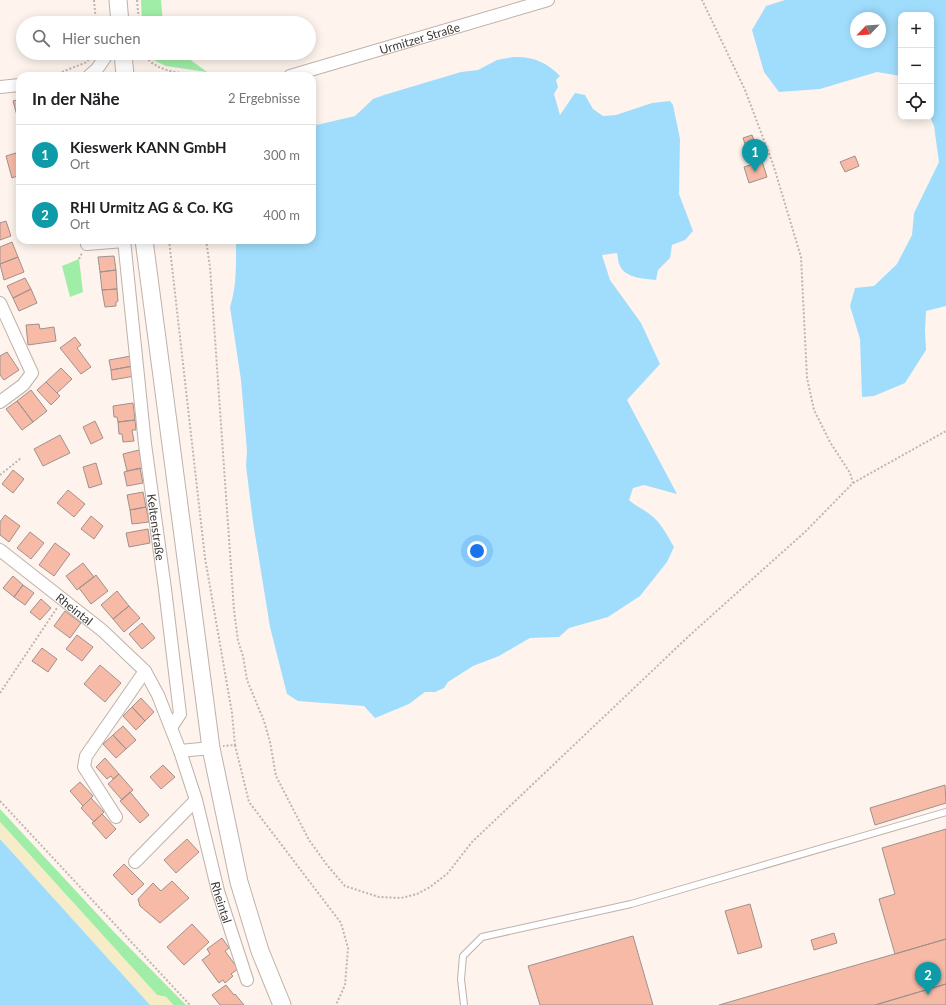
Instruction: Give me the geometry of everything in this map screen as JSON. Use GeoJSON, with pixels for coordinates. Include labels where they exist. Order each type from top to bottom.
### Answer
{"type":"FeatureCollection","features":[{"type":"Feature","properties":{"kind":"street","name":"Urmitzer Straße"},"geometry":{"type":"LineString","coordinates":[[304,72],[548,0]]}},
{"type":"Feature","properties":{"kind":"street"},"geometry":{"type":"LineString","coordinates":[[94,72],[103,60]]}},
{"type":"Feature","properties":{"kind":"street"},"geometry":{"type":"LineString","coordinates":[[124,60],[125,72]]}},
{"type":"Feature","properties":{"kind":"street"},"geometry":{"type":"LineString","coordinates":[[0,87],[16,85]]}},
{"type":"Feature","properties":{"kind":"street","name":"Keltenstraße"},"geometry":{"type":"LineString","coordinates":[[124,244],[134,325],[144,444],[165,589],[180,714],[172,726]]}},
{"type":"Feature","properties":{"kind":"street"},"geometry":{"type":"LineString","coordinates":[[145,244],[211,748],[239,882],[260,951],[282,1005]]}},
{"type":"Feature","properties":{"kind":"street"},"geometry":{"type":"LineString","coordinates":[[0,304],[32,373],[23,385],[0,402]]}},
{"type":"Feature","properties":{"kind":"street","name":"Rheintal"},"geometry":{"type":"LineString","coordinates":[[0,550],[103,631],[145,671],[158,694],[172,726],[180,750],[196,800],[218,891],[247,980]]}},
{"type":"Feature","properties":{"kind":"street"},"geometry":{"type":"LineString","coordinates":[[116,817],[84,767],[86,756],[145,671]]}},
{"type":"Feature","properties":{"kind":"street"},"geometry":{"type":"LineString","coordinates":[[180,750],[211,748]]}},
{"type":"Feature","properties":{"kind":"street"},"geometry":{"type":"LineString","coordinates":[[135,862],[196,800]]}},
{"type":"Feature","properties":{"kind":"lane"},"geometry":{"type":"LineString","coordinates":[[464,1005],[461,979],[463,956],[482,937],[631,904],[946,812]]}},
{"type":"Feature","properties":{"kind":"path"},"geometry":{"type":"LineString","coordinates":[[94,0],[95,16]]}},
{"type":"Feature","properties":{"kind":"path"},"geometry":{"type":"LineString","coordinates":[[137,0],[138,16]]}},
{"type":"Feature","properties":{"kind":"path"},"geometry":{"type":"LineString","coordinates":[[702,0],[745,90],[773,164],[800,257],[807,378],[814,410],[830,442],[850,473],[853,483]]}},
{"type":"Feature","properties":{"kind":"path"},"geometry":{"type":"LineString","coordinates":[[62,72],[87,62],[88,60]]}},
{"type":"Feature","properties":{"kind":"path"},"geometry":{"type":"LineString","coordinates":[[148,60],[158,68],[179,72]]}},
{"type":"Feature","properties":{"kind":"path"},"geometry":{"type":"LineString","coordinates":[[168,244],[205,558],[232,713],[235,745],[249,802],[341,923],[348,948],[344,985],[336,1005]]}},
{"type":"Feature","properties":{"kind":"path"},"geometry":{"type":"LineString","coordinates":[[206,244],[226,480],[227,527],[238,641],[243,656],[247,680],[264,721],[276,776],[292,810],[327,865],[345,886],[364,894],[379,897],[401,898],[418,894],[447,874],[472,842],[691,634],[805,532],[853,483],[946,431]]}},
{"type":"Feature","properties":{"kind":"path"},"geometry":{"type":"LineString","coordinates":[[0,475],[21,458]]}},
{"type":"Feature","properties":{"kind":"path"},"geometry":{"type":"LineString","coordinates":[[0,693],[63,599]]}},
{"type":"Feature","properties":{"kind":"path"},"geometry":{"type":"LineString","coordinates":[[211,748],[235,745]]}},
{"type":"Feature","properties":{"kind":"path"},"geometry":{"type":"LineString","coordinates":[[0,801],[190,1005]]}},
{"type":"Feature","properties":{"kind":"green space"},"geometry":{"type":"Polygon","coordinates":[[[141,0],[161,0],[162,16],[142,16],[141,0]]]}},
{"type":"Feature","properties":{"kind":"green space"},"geometry":{"type":"Polygon","coordinates":[[[153,60],[191,60],[207,72],[166,66],[153,60]]]}},
{"type":"Feature","properties":{"kind":"green space"},"geometry":{"type":"Polygon","coordinates":[[[79,259],[83,292],[70,297],[62,266],[79,259]]]}},
{"type":"Feature","properties":{"kind":"green space"},"geometry":{"type":"Polygon","coordinates":[[[0,809],[113,931],[186,1005],[173,1005],[166,997],[157,995],[0,822],[0,809]]]}},
{"type":"Feature","properties":{"kind":"sand"},"geometry":{"type":"Polygon","coordinates":[[[0,822],[157,995],[166,997],[173,1005],[150,1005],[0,839],[0,822]]]}},
{"type":"Feature","properties":{"kind":"water"},"geometry":{"type":"Polygon","coordinates":[[[785,0],[946,0],[946,306],[926,311],[926,350],[905,383],[874,396],[862,397],[860,339],[850,306],[855,288],[874,286],[897,264],[912,235],[914,213],[939,162],[934,126],[931,120],[934,120],[934,12],[898,12],[898,76],[877,72],[820,89],[779,92],[764,72],[752,30],[766,6],[785,0]]]}},
{"type":"Feature","properties":{"kind":"water"},"geometry":{"type":"Polygon","coordinates":[[[513,57],[533,59],[555,71],[560,76],[556,80],[558,87],[554,94],[560,115],[575,93],[585,95],[593,109],[603,116],[616,115],[652,103],[670,101],[673,105],[680,139],[679,194],[693,231],[685,240],[672,245],[670,258],[658,270],[656,280],[636,277],[626,273],[619,265],[617,253],[602,255],[610,280],[641,323],[660,364],[627,400],[677,494],[644,485],[633,488],[629,500],[656,519],[674,547],[667,562],[640,596],[608,617],[569,628],[559,637],[530,638],[499,656],[473,666],[448,682],[444,688],[435,692],[425,692],[409,704],[375,718],[364,706],[298,701],[287,694],[270,627],[253,522],[246,466],[247,451],[241,380],[230,307],[235,283],[236,244],[316,244],[316,125],[355,116],[373,99],[384,95],[461,72],[478,70],[497,60],[513,57]]]}},
{"type":"Feature","properties":{"kind":"water"},"geometry":{"type":"Polygon","coordinates":[[[0,839],[150,1005],[0,1005],[0,839]]]}},
{"type":"Feature","properties":{"kind":"building"},"geometry":{"type":"Polygon","coordinates":[[[16,100],[16,112],[13,101],[16,100]]]}},
{"type":"Feature","properties":{"kind":"building"},"geometry":{"type":"Polygon","coordinates":[[[752,135],[762,161],[752,164],[743,138],[752,135]]]}},
{"type":"Feature","properties":{"kind":"building"},"geometry":{"type":"Polygon","coordinates":[[[16,153],[16,176],[12,178],[6,156],[16,153]]]}},
{"type":"Feature","properties":{"kind":"building"},"geometry":{"type":"Polygon","coordinates":[[[855,156],[859,166],[845,172],[840,162],[855,156]]]}},
{"type":"Feature","properties":{"kind":"building"},"geometry":{"type":"Polygon","coordinates":[[[762,161],[767,177],[749,183],[744,167],[762,161]]]}},
{"type":"Feature","properties":{"kind":"building"},"geometry":{"type":"Polygon","coordinates":[[[6,221],[11,236],[0,240],[0,223],[6,221]]]}},
{"type":"Feature","properties":{"kind":"building"},"geometry":{"type":"Polygon","coordinates":[[[12,242],[18,257],[0,264],[0,247],[12,242]]]}},
{"type":"Feature","properties":{"kind":"building"},"geometry":{"type":"Polygon","coordinates":[[[114,256],[116,270],[100,272],[98,257],[114,256]]]}},
{"type":"Feature","properties":{"kind":"building"},"geometry":{"type":"Polygon","coordinates":[[[18,257],[24,272],[4,280],[0,264],[18,257]]]}},
{"type":"Feature","properties":{"kind":"building"},"geometry":{"type":"Polygon","coordinates":[[[116,270],[117,289],[102,290],[100,272],[116,270]]]}},
{"type":"Feature","properties":{"kind":"building"},"geometry":{"type":"Polygon","coordinates":[[[25,278],[31,289],[13,298],[7,286],[25,278]]]}},
{"type":"Feature","properties":{"kind":"building"},"geometry":{"type":"Polygon","coordinates":[[[31,289],[37,303],[19,311],[13,298],[31,289]]]}},
{"type":"Feature","properties":{"kind":"building"},"geometry":{"type":"Polygon","coordinates":[[[117,289],[118,301],[116,302],[116,306],[105,307],[102,290],[117,289]]]}},
{"type":"Feature","properties":{"kind":"building"},"geometry":{"type":"Polygon","coordinates":[[[39,324],[40,329],[54,327],[56,341],[28,345],[26,325],[39,324]]]}},
{"type":"Feature","properties":{"kind":"building"},"geometry":{"type":"Polygon","coordinates":[[[75,337],[81,345],[77,348],[91,367],[81,374],[60,348],[75,337]]]}},
{"type":"Feature","properties":{"kind":"building"},"geometry":{"type":"Polygon","coordinates":[[[7,352],[19,370],[4,380],[0,375],[0,356],[7,352]]]}},
{"type":"Feature","properties":{"kind":"building"},"geometry":{"type":"Polygon","coordinates":[[[131,356],[133,366],[111,370],[109,360],[131,356]]]}},
{"type":"Feature","properties":{"kind":"building"},"geometry":{"type":"Polygon","coordinates":[[[133,366],[135,376],[112,380],[111,370],[133,366]]]}},
{"type":"Feature","properties":{"kind":"building"},"geometry":{"type":"Polygon","coordinates":[[[61,368],[72,379],[57,393],[46,382],[61,368]]]}},
{"type":"Feature","properties":{"kind":"building"},"geometry":{"type":"Polygon","coordinates":[[[46,382],[60,396],[51,405],[37,390],[46,382]]]}},
{"type":"Feature","properties":{"kind":"building"},"geometry":{"type":"Polygon","coordinates":[[[31,390],[47,411],[33,422],[17,401],[31,390]]]}},
{"type":"Feature","properties":{"kind":"building"},"geometry":{"type":"Polygon","coordinates":[[[17,401],[33,422],[22,430],[6,409],[17,401]]]}},
{"type":"Feature","properties":{"kind":"building"},"geometry":{"type":"Polygon","coordinates":[[[133,403],[135,420],[118,422],[117,417],[114,417],[113,406],[133,403]]]}},
{"type":"Feature","properties":{"kind":"building"},"geometry":{"type":"Polygon","coordinates":[[[135,420],[136,430],[132,430],[134,441],[123,442],[122,434],[119,434],[118,422],[135,420]]]}},
{"type":"Feature","properties":{"kind":"building"},"geometry":{"type":"Polygon","coordinates":[[[95,421],[103,438],[91,444],[83,427],[95,421]]]}},
{"type":"Feature","properties":{"kind":"building"},"geometry":{"type":"Polygon","coordinates":[[[60,435],[70,453],[43,466],[34,449],[60,435]]]}},
{"type":"Feature","properties":{"kind":"building"},"geometry":{"type":"Polygon","coordinates":[[[139,450],[143,468],[127,471],[123,454],[139,450]]]}},
{"type":"Feature","properties":{"kind":"building"},"geometry":{"type":"Polygon","coordinates":[[[96,463],[102,484],[89,488],[83,467],[96,463]]]}},
{"type":"Feature","properties":{"kind":"building"},"geometry":{"type":"Polygon","coordinates":[[[140,468],[143,483],[127,486],[124,472],[140,468]]]}},
{"type":"Feature","properties":{"kind":"building"},"geometry":{"type":"Polygon","coordinates":[[[13,470],[24,479],[13,493],[2,484],[13,470]]]}},
{"type":"Feature","properties":{"kind":"building"},"geometry":{"type":"Polygon","coordinates":[[[68,490],[85,504],[74,517],[57,503],[68,490]]]}},
{"type":"Feature","properties":{"kind":"building"},"geometry":{"type":"Polygon","coordinates":[[[143,492],[146,507],[130,510],[127,495],[143,492]]]}},
{"type":"Feature","properties":{"kind":"building"},"geometry":{"type":"Polygon","coordinates":[[[146,507],[149,522],[132,524],[130,510],[146,507]]]}},
{"type":"Feature","properties":{"kind":"building"},"geometry":{"type":"Polygon","coordinates":[[[5,515],[20,526],[9,542],[0,535],[0,522],[5,515]]]}},
{"type":"Feature","properties":{"kind":"building"},"geometry":{"type":"Polygon","coordinates":[[[91,516],[103,526],[94,539],[81,529],[91,516]]]}},
{"type":"Feature","properties":{"kind":"building"},"geometry":{"type":"Polygon","coordinates":[[[148,529],[150,543],[129,547],[126,533],[148,529]]]}},
{"type":"Feature","properties":{"kind":"building"},"geometry":{"type":"Polygon","coordinates":[[[30,532],[44,543],[31,559],[17,548],[30,532]]]}},
{"type":"Feature","properties":{"kind":"building"},"geometry":{"type":"Polygon","coordinates":[[[55,543],[70,554],[54,576],[39,565],[55,543]]]}},
{"type":"Feature","properties":{"kind":"building"},"geometry":{"type":"Polygon","coordinates":[[[83,563],[94,577],[77,590],[66,576],[83,563]]]}},
{"type":"Feature","properties":{"kind":"building"},"geometry":{"type":"Polygon","coordinates":[[[96,575],[108,591],[91,604],[79,588],[96,575]]]}},
{"type":"Feature","properties":{"kind":"building"},"geometry":{"type":"Polygon","coordinates":[[[13,576],[23,585],[14,597],[3,588],[13,576]]]}},
{"type":"Feature","properties":{"kind":"building"},"geometry":{"type":"Polygon","coordinates":[[[23,585],[34,593],[25,605],[14,597],[23,585]]]}},
{"type":"Feature","properties":{"kind":"building"},"geometry":{"type":"Polygon","coordinates":[[[117,591],[129,606],[113,619],[101,605],[117,591]]]}},
{"type":"Feature","properties":{"kind":"building"},"geometry":{"type":"Polygon","coordinates":[[[41,599],[51,608],[40,620],[30,612],[41,599]]]}},
{"type":"Feature","properties":{"kind":"building"},"geometry":{"type":"Polygon","coordinates":[[[129,606],[140,618],[124,632],[113,619],[129,606]]]}},
{"type":"Feature","properties":{"kind":"building"},"geometry":{"type":"Polygon","coordinates":[[[65,611],[81,623],[70,638],[54,626],[65,611]]]}},
{"type":"Feature","properties":{"kind":"building"},"geometry":{"type":"Polygon","coordinates":[[[142,623],[155,638],[142,649],[129,634],[142,623]]]}},
{"type":"Feature","properties":{"kind":"building"},"geometry":{"type":"Polygon","coordinates":[[[77,635],[93,647],[82,661],[66,649],[77,635]]]}},
{"type":"Feature","properties":{"kind":"building"},"geometry":{"type":"Polygon","coordinates":[[[42,648],[57,659],[48,672],[32,661],[42,648]]]}},
{"type":"Feature","properties":{"kind":"building"},"geometry":{"type":"Polygon","coordinates":[[[100,665],[121,683],[105,702],[84,684],[100,665]]]}},
{"type":"Feature","properties":{"kind":"building"},"geometry":{"type":"Polygon","coordinates":[[[141,698],[154,712],[145,721],[132,707],[141,698]]]}},
{"type":"Feature","properties":{"kind":"building"},"geometry":{"type":"Polygon","coordinates":[[[132,707],[145,721],[136,730],[123,716],[132,707]]]}},
{"type":"Feature","properties":{"kind":"building"},"geometry":{"type":"Polygon","coordinates":[[[123,726],[136,740],[126,749],[113,735],[123,726]]]}},
{"type":"Feature","properties":{"kind":"building"},"geometry":{"type":"Polygon","coordinates":[[[113,735],[126,749],[116,758],[103,744],[113,735]]]}},
{"type":"Feature","properties":{"kind":"building"},"geometry":{"type":"Polygon","coordinates":[[[105,758],[119,774],[113,779],[111,776],[107,779],[96,767],[105,758]]]}},
{"type":"Feature","properties":{"kind":"building"},"geometry":{"type":"Polygon","coordinates":[[[163,765],[175,777],[161,789],[150,777],[163,765]]]}},
{"type":"Feature","properties":{"kind":"building"},"geometry":{"type":"Polygon","coordinates":[[[119,774],[133,790],[122,800],[108,784],[119,774]]]}},
{"type":"Feature","properties":{"kind":"building"},"geometry":{"type":"Polygon","coordinates":[[[80,782],[93,796],[83,806],[70,791],[80,782]]]}},
{"type":"Feature","properties":{"kind":"building"},"geometry":{"type":"Polygon","coordinates":[[[945,785],[946,803],[875,825],[870,808],[945,785]]]}},
{"type":"Feature","properties":{"kind":"building"},"geometry":{"type":"Polygon","coordinates":[[[130,792],[149,815],[140,823],[120,801],[130,792]]]}},
{"type":"Feature","properties":{"kind":"building"},"geometry":{"type":"Polygon","coordinates":[[[91,798],[104,812],[94,822],[81,808],[91,798]]]}},
{"type":"Feature","properties":{"kind":"building"},"geometry":{"type":"Polygon","coordinates":[[[102,814],[116,829],[106,839],[92,823],[102,814]]]}},
{"type":"Feature","properties":{"kind":"building"},"geometry":{"type":"Polygon","coordinates":[[[946,829],[946,939],[895,954],[879,899],[895,894],[882,848],[946,829]]]}},
{"type":"Feature","properties":{"kind":"building"},"geometry":{"type":"Polygon","coordinates":[[[187,839],[199,852],[176,873],[164,860],[187,839]]]}},
{"type":"Feature","properties":{"kind":"building"},"geometry":{"type":"Polygon","coordinates":[[[124,864],[144,884],[132,895],[113,875],[124,864]]]}},
{"type":"Feature","properties":{"kind":"building"},"geometry":{"type":"Polygon","coordinates":[[[172,881],[189,898],[160,923],[140,906],[138,899],[153,883],[161,891],[172,881]]]}},
{"type":"Feature","properties":{"kind":"building"},"geometry":{"type":"Polygon","coordinates":[[[750,904],[762,947],[738,954],[725,911],[750,904]]]}},
{"type":"Feature","properties":{"kind":"building"},"geometry":{"type":"Polygon","coordinates":[[[192,924],[209,942],[184,965],[167,947],[192,924]]]}},
{"type":"Feature","properties":{"kind":"building"},"geometry":{"type":"Polygon","coordinates":[[[834,933],[837,943],[814,950],[811,940],[834,933]]]}},
{"type":"Feature","properties":{"kind":"building"},"geometry":{"type":"Polygon","coordinates":[[[633,936],[653,1005],[540,1005],[528,966],[633,936]]]}},
{"type":"Feature","properties":{"kind":"building"},"geometry":{"type":"Polygon","coordinates":[[[222,938],[229,948],[225,951],[238,969],[231,974],[233,976],[225,983],[223,980],[219,983],[202,960],[210,954],[207,949],[222,938]]]}},
{"type":"Feature","properties":{"kind":"building"},"geometry":{"type":"Polygon","coordinates":[[[946,939],[946,984],[875,1005],[719,1005],[946,939]]]}},
{"type":"Feature","properties":{"kind":"building"},"geometry":{"type":"Polygon","coordinates":[[[946,984],[946,1005],[875,1005],[946,984]]]}},
{"type":"Feature","properties":{"kind":"building"},"geometry":{"type":"Polygon","coordinates":[[[226,985],[244,1005],[220,1005],[212,995],[226,985]]]}},
{"type":"Feature","properties":{"kind":"place","name":"Kieswerk KANN GmbH"},"geometry":{"type":"Point","coordinates":[755,172]}},
{"type":"Feature","properties":{"kind":"place","name":"RHI Urmitz AG & Co. KG"},"geometry":{"type":"Point","coordinates":[928,995]}}]}
